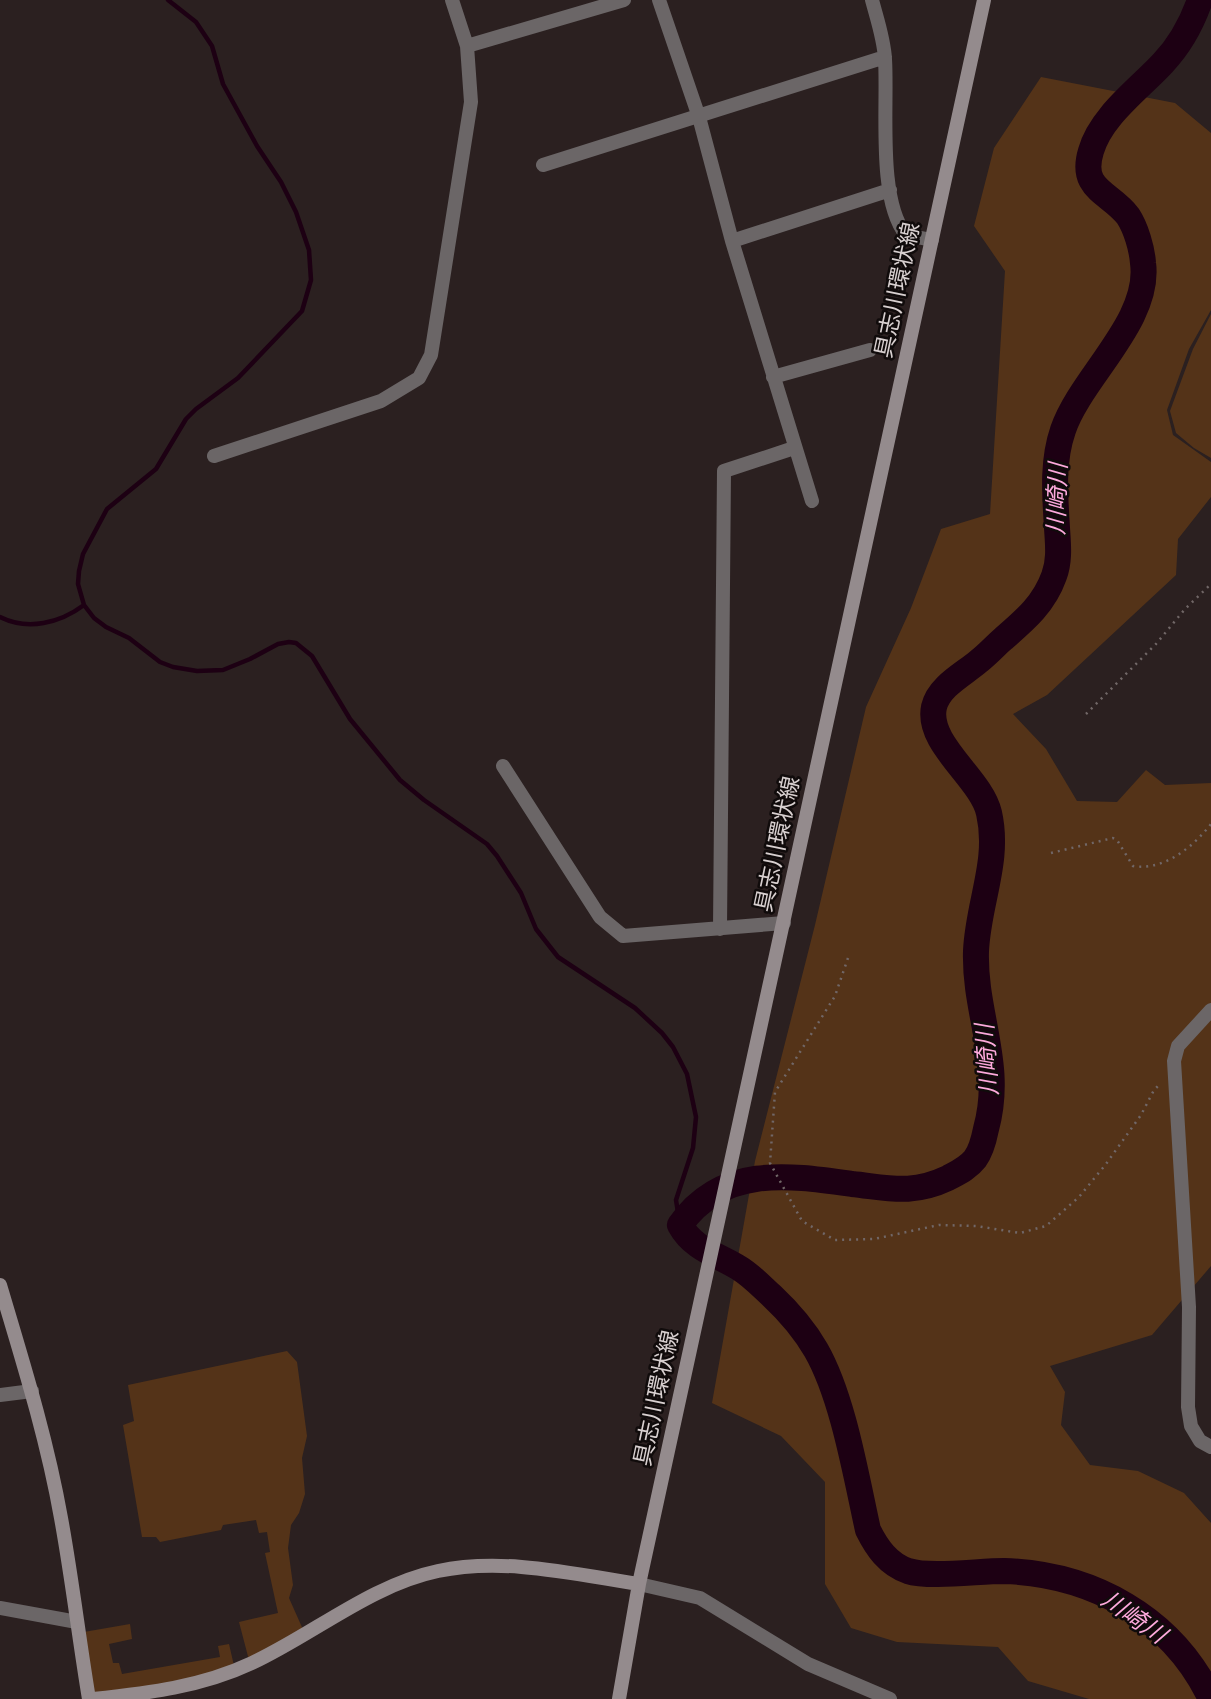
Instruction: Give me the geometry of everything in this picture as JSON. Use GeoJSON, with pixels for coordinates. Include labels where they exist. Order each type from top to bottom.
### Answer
{"type":"FeatureCollection","features":[{"type":"Feature","properties":{"kind":"main road","name":"具志川環状線"},"geometry":{"type":"LineString","coordinates":[[619,1699],[639,1584],[697,1314],[984,0]]}},
{"type":"Feature","properties":{"kind":"main road"},"geometry":{"type":"LineString","coordinates":[[0,1285],[32,1391],[61,1517],[91,1699],[160,1691],[193,1685],[224,1675],[254,1662],[378,1594],[435,1572],[457,1568],[499,1567],[639,1584]]}},
{"type":"Feature","properties":{"kind":"street"},"geometry":{"type":"LineString","coordinates":[[214,456],[381,401],[419,378],[430,355],[471,102],[467,46],[452,0]]}},
{"type":"Feature","properties":{"kind":"street"},"geometry":{"type":"LineString","coordinates":[[467,46],[624,0]]}},
{"type":"Feature","properties":{"kind":"street"},"geometry":{"type":"LineString","coordinates":[[659,0],[699,117],[732,241],[812,501]]}},
{"type":"Feature","properties":{"kind":"street"},"geometry":{"type":"LineString","coordinates":[[872,0],[885,57],[885,124],[890,190],[898,225],[906,235],[932,240]]}},
{"type":"Feature","properties":{"kind":"street"},"geometry":{"type":"LineString","coordinates":[[543,165],[885,57]]}},
{"type":"Feature","properties":{"kind":"street"},"geometry":{"type":"LineString","coordinates":[[732,241],[890,190]]}},
{"type":"Feature","properties":{"kind":"street"},"geometry":{"type":"LineString","coordinates":[[773,377],[870,351]]}},
{"type":"Feature","properties":{"kind":"street"},"geometry":{"type":"LineString","coordinates":[[720,929],[724,471],[794,448]]}},
{"type":"Feature","properties":{"kind":"street"},"geometry":{"type":"LineString","coordinates":[[503,766],[600,917],[623,936],[783,923]]}},
{"type":"Feature","properties":{"kind":"street"},"geometry":{"type":"LineString","coordinates":[[1211,1010],[1178,1046],[1174,1061],[1189,1307],[1188,1407],[1191,1426],[1200,1441],[1211,1447]]}},
{"type":"Feature","properties":{"kind":"street"},"geometry":{"type":"LineString","coordinates":[[0,1395],[32,1391]]}},
{"type":"Feature","properties":{"kind":"street"},"geometry":{"type":"LineString","coordinates":[[639,1584],[700,1598],[808,1664],[890,1699]]}},
{"type":"Feature","properties":{"kind":"street"},"geometry":{"type":"LineString","coordinates":[[0,1608],[77,1622]]}},
{"type":"Feature","properties":{"kind":"path"},"geometry":{"type":"LineString","coordinates":[[1086,714],[1211,584]]}},
{"type":"Feature","properties":{"kind":"path"},"geometry":{"type":"LineString","coordinates":[[1051,853],[1113,838],[1133,866],[1144,868],[1163,863],[1197,842],[1211,824]]}},
{"type":"Feature","properties":{"kind":"path"},"geometry":{"type":"LineString","coordinates":[[848,958],[835,996],[775,1091],[770,1163],[802,1221],[835,1240],[874,1239],[939,1225],[976,1226],[1020,1233],[1046,1226],[1079,1197],[1141,1115],[1154,1090],[1174,1075]]}},
{"type":"Feature","properties":{"kind":"shaded area"},"geometry":{"type":"Polygon","coordinates":[[[1041,77],[1175,103],[1211,133],[1211,310],[1189,349],[1167,410],[1173,435],[1211,462],[1211,497],[1178,539],[1176,575],[1047,695],[1013,714],[1046,749],[1077,801],[1117,802],[1146,770],[1165,785],[1211,783],[1211,1266],[1152,1335],[1050,1366],[1065,1392],[1061,1425],[1090,1465],[1138,1471],[1184,1493],[1211,1523],[1211,1699],[1089,1699],[1028,1681],[998,1647],[897,1642],[851,1628],[825,1584],[825,1482],[781,1436],[712,1403],[755,1161],[815,925],[866,707],[911,608],[941,529],[990,514],[1005,271],[974,226],[994,148],[1041,77]]]}},
{"type":"Feature","properties":{"kind":"shaded area"},"geometry":{"type":"Polygon","coordinates":[[[1211,314],[1211,458],[1176,433],[1170,411],[1193,349],[1211,314]]]}},
{"type":"Feature","properties":{"kind":"shaded area"},"geometry":{"type":"Polygon","coordinates":[[[287,1351],[297,1362],[307,1436],[302,1458],[305,1494],[299,1513],[291,1525],[288,1548],[293,1585],[289,1598],[305,1634],[250,1664],[239,1622],[278,1613],[265,1553],[270,1552],[267,1532],[259,1533],[256,1520],[223,1525],[221,1530],[160,1542],[156,1537],[142,1537],[123,1425],[134,1421],[128,1385],[287,1351]]]}},
{"type":"Feature","properties":{"kind":"shaded area"},"geometry":{"type":"Polygon","coordinates":[[[130,1624],[132,1639],[109,1644],[113,1663],[119,1663],[122,1674],[220,1657],[218,1646],[229,1644],[235,1670],[93,1699],[78,1633],[130,1624]]]}},
{"type":"Feature","properties":{"kind":"waterway"},"geometry":{"type":"LineString","coordinates":[[168,0],[196,22],[212,46],[223,84],[296,212],[309,250],[311,280],[302,311],[238,378],[186,419],[156,469],[107,509],[83,554],[78,584],[84,605],[94,618],[106,627],[129,638],[160,662],[173,667],[197,671],[223,670],[278,644],[289,642],[296,643],[312,656],[350,719],[400,780],[487,844],[497,856],[521,893],[536,929],[558,957],[635,1008],[673,1047],[687,1074],[696,1117],[693,1148],[676,1200],[680,1225]]}},
{"type":"Feature","properties":{"kind":"waterway","name":"川崎川"},"geometry":{"type":"LineString","coordinates":[[1200,0],[1175,49],[1112,115],[1103,126],[1091,151],[1088,164],[1093,182],[1128,216],[1136,232],[1143,263],[1143,285],[1126,327],[1084,390],[1063,430],[1056,466],[1058,552],[1054,576],[1033,611],[985,656],[946,687],[934,707],[938,734],[984,800],[992,831],[990,865],[976,951],[979,996],[992,1083],[991,1105],[981,1149],[966,1168],[923,1187],[890,1188],[781,1177],[736,1183],[716,1192],[697,1206],[680,1225],[699,1246],[739,1268],[756,1281],[790,1315],[812,1343],[834,1390],[841,1413],[868,1530],[889,1560],[901,1568],[917,1573],[1004,1571],[1037,1574],[1098,1591],[1126,1605],[1152,1623],[1175,1645],[1195,1670],[1211,1699]]}},
{"type":"Feature","properties":{"kind":"waterway"},"geometry":{"type":"LineString","coordinates":[[0,617],[22,624],[44,623],[65,616],[84,605]]}}]}
